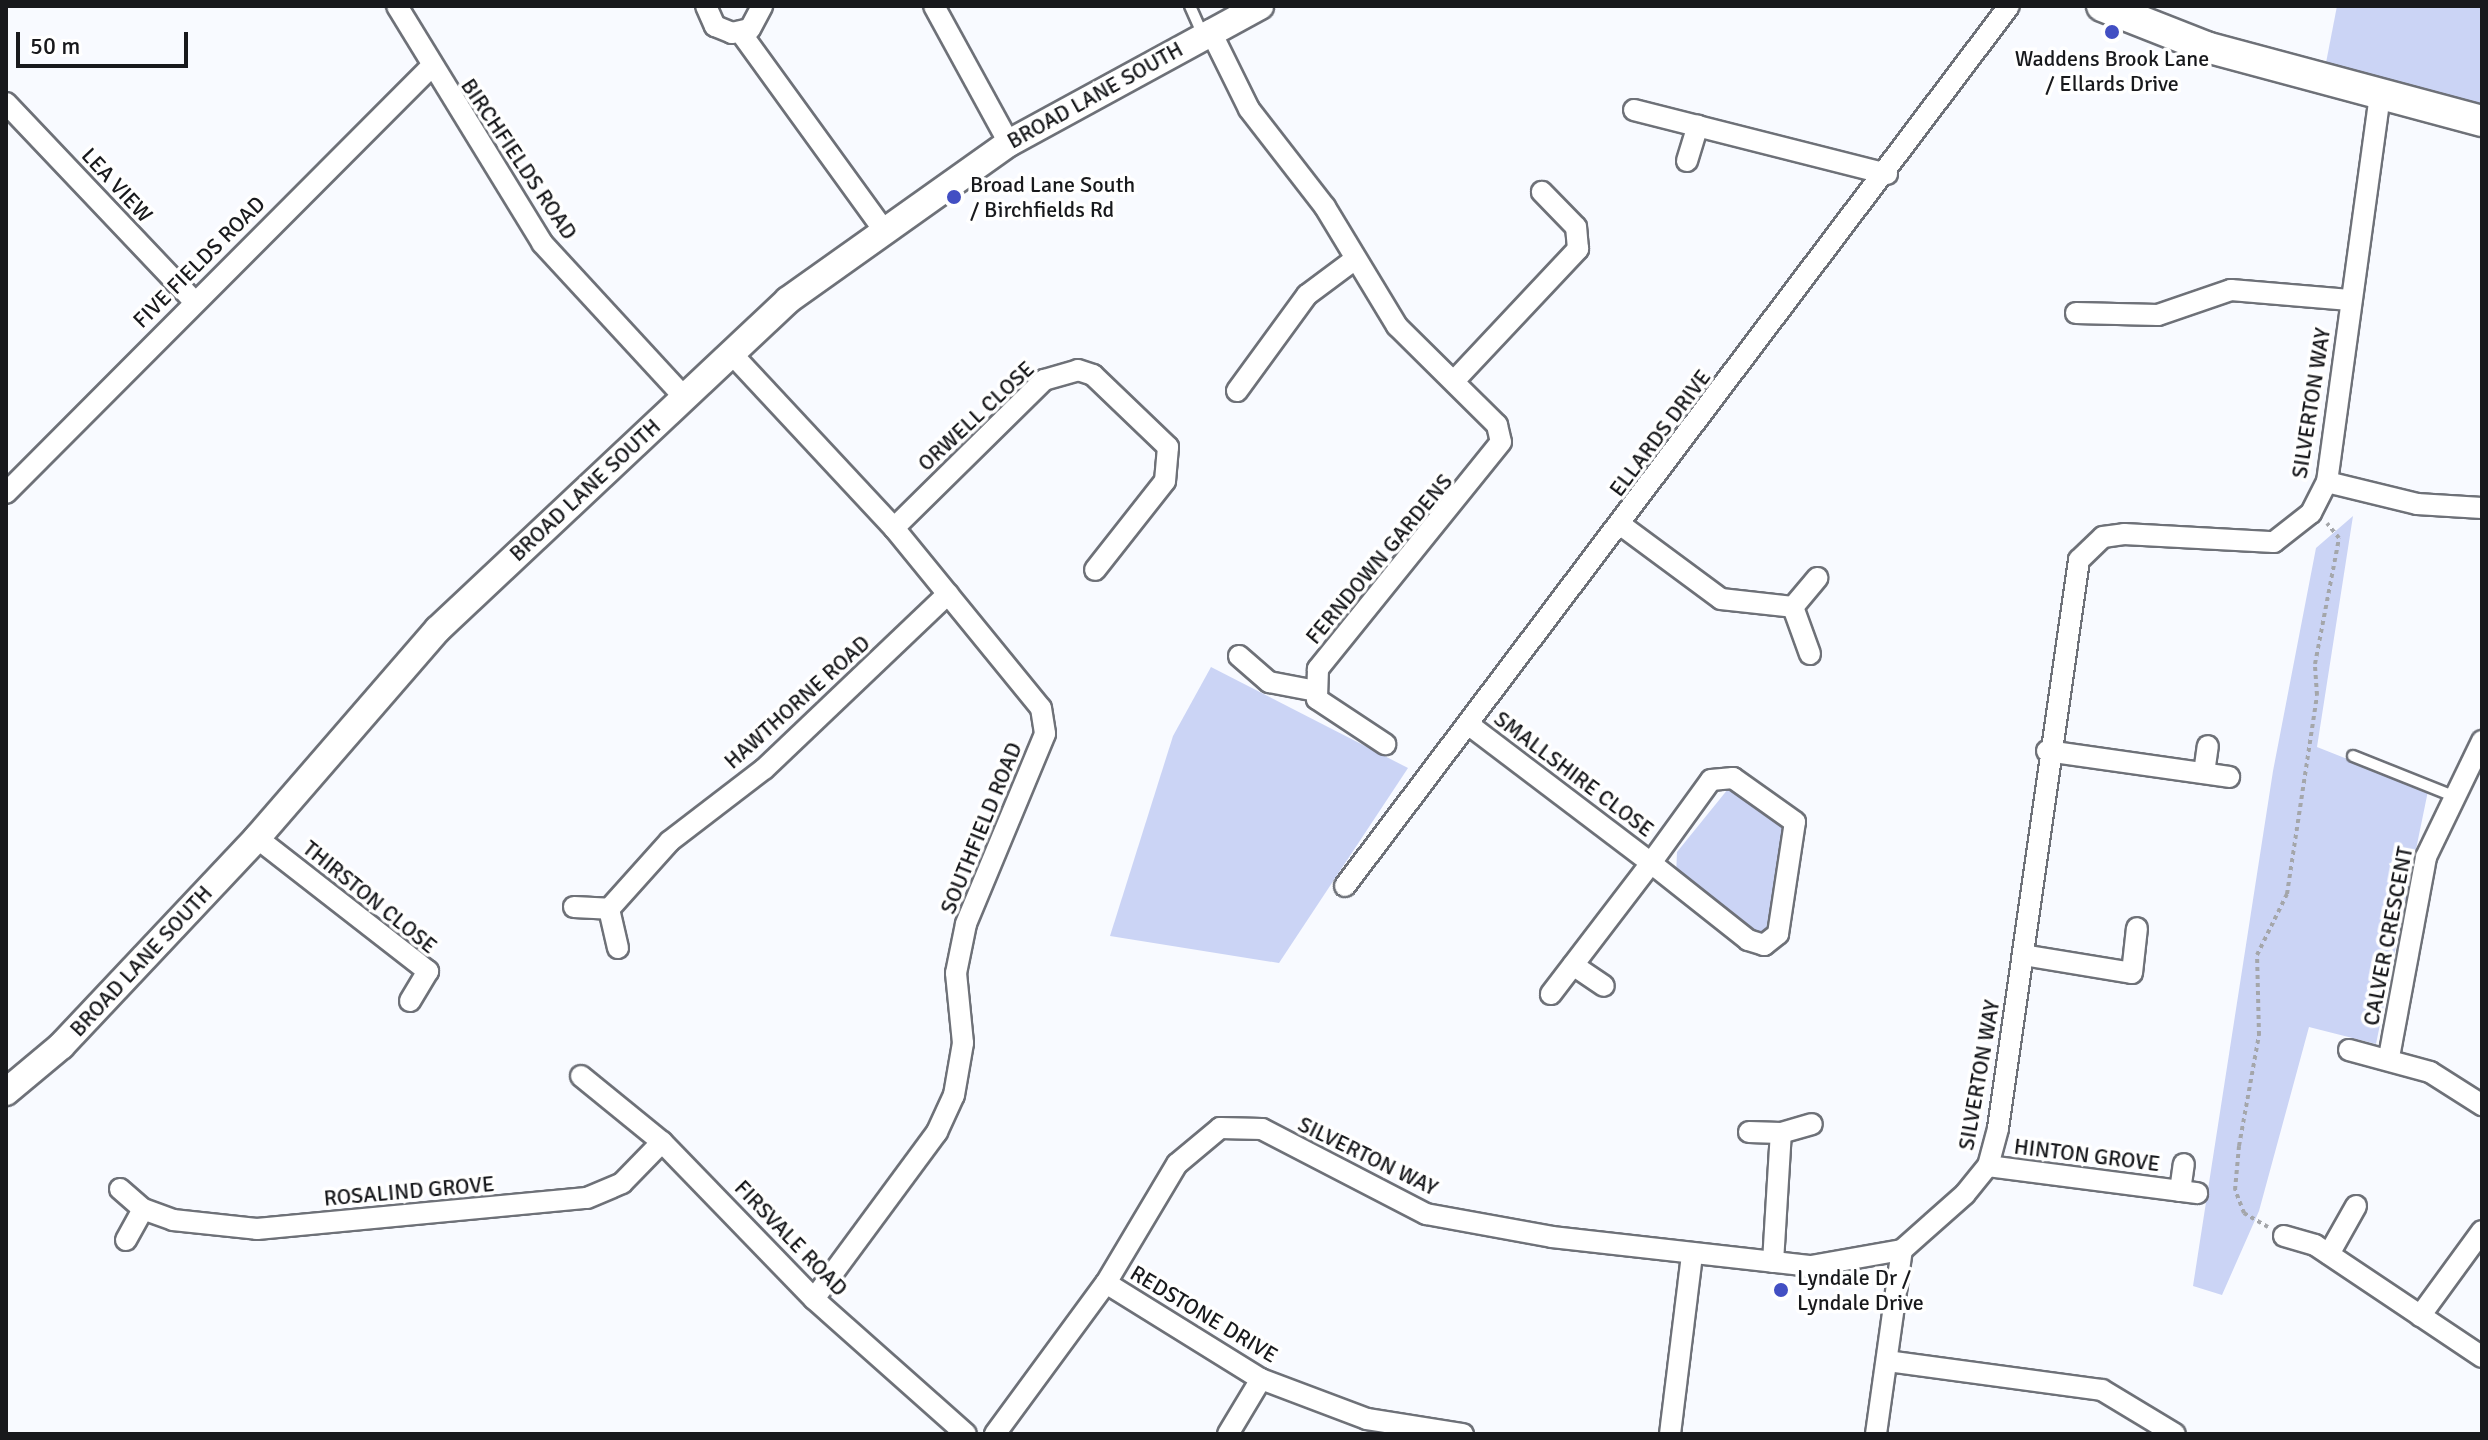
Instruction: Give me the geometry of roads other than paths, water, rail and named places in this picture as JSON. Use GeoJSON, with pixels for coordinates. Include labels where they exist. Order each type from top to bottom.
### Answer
{"type":"FeatureCollection","features":[{"type":"Feature","properties":{"kind":"main road"},"geometry":{"type":"LineString","coordinates":[[2102,6],[2206,47],[2482,121]]}},
{"type":"Feature","properties":{"kind":"street","name":"BIRCHFIELDS ROAD"},"geometry":{"type":"LineString","coordinates":[[397,6],[429,69],[542,243],[684,397]]}},
{"type":"Feature","properties":{"kind":"street"},"geometry":{"type":"LineString","coordinates":[[706,6],[715,26],[741,33],[882,228]]}},
{"type":"Feature","properties":{"kind":"street"},"geometry":{"type":"LineString","coordinates":[[741,33],[757,22],[762,6]]}},
{"type":"Feature","properties":{"kind":"street"},"geometry":{"type":"LineString","coordinates":[[934,6],[1009,143]]}},
{"type":"Feature","properties":{"kind":"street","name":"BROAD LANE SOUTH"},"geometry":{"type":"LineString","coordinates":[[6,1092],[61,1046],[257,838],[438,629],[730,352],[882,228],[1009,143],[1207,32],[1260,6]]}},
{"type":"Feature","properties":{"kind":"street","name":"ELLARDS DRIVE"},"geometry":{"type":"LineString","coordinates":[[1345,886],[1887,174],[2009,6]]}},
{"type":"Feature","properties":{"kind":"street"},"geometry":{"type":"LineString","coordinates":[[1207,32],[1249,109],[1325,207],[1354,260],[1397,326],[1455,380],[1578,249],[1576,227],[1542,192]]}},
{"type":"Feature","properties":{"kind":"street","name":"FIVE FIELDS ROAD"},"geometry":{"type":"LineString","coordinates":[[6,493],[193,300],[429,69]]}},
{"type":"Feature","properties":{"kind":"street","name":"SILVERTON WAY"},"geometry":{"type":"LineString","coordinates":[[995,1434],[1106,1283],[1177,1164],[1200,1141],[1237,1124],[1262,1129],[1426,1214],[1692,1254],[1773,1262],[1844,1265],[1902,1250],[1988,1166],[2023,955],[2068,599],[2089,548],[2124,534],[2274,542],[2311,513],[2327,482],[2380,94]]}},
{"type":"Feature","properties":{"kind":"street","name":"LEA VIEW"},"geometry":{"type":"LineString","coordinates":[[6,103],[193,300]]}},
{"type":"Feature","properties":{"kind":"street"},"geometry":{"type":"LineString","coordinates":[[1634,110],[1887,174]]}},
{"type":"Feature","properties":{"kind":"street"},"geometry":{"type":"LineString","coordinates":[[1687,161],[1698,126]]}},
{"type":"Feature","properties":{"kind":"street"},"geometry":{"type":"LineString","coordinates":[[1237,391],[1307,295],[1354,260]]}},
{"type":"Feature","properties":{"kind":"street"},"geometry":{"type":"LineString","coordinates":[[2076,313],[2158,315],[2231,290],[2350,300]]}},
{"type":"Feature","properties":{"kind":"street","name":"SOUTHFIELD ROAD"},"geometry":{"type":"LineString","coordinates":[[730,352],[894,528],[1041,708],[1045,734],[966,924],[956,973],[963,1043],[954,1095],[937,1132],[814,1299]]}},
{"type":"Feature","properties":{"kind":"street","name":"ORWELL CLOSE"},"geometry":{"type":"LineString","coordinates":[[894,528],[1044,380],[1078,370],[1093,375],[1168,447],[1165,481],[1095,570]]}},
{"type":"Feature","properties":{"kind":"street","name":"FERNDOWN GARDENS"},"geometry":{"type":"LineString","coordinates":[[1316,691],[1318,669],[1339,638],[1497,457],[1497,425],[1455,380]]}},
{"type":"Feature","properties":{"kind":"street"},"geometry":{"type":"LineString","coordinates":[[2327,482],[2417,504],[2482,508]]}},
{"type":"Feature","properties":{"kind":"street"},"geometry":{"type":"LineString","coordinates":[[1621,525],[1721,599],[1793,607]]}},
{"type":"Feature","properties":{"kind":"street"},"geometry":{"type":"LineString","coordinates":[[1793,607],[1817,578]]}},
{"type":"Feature","properties":{"kind":"street","name":"HAWTHORNE ROAD"},"geometry":{"type":"LineString","coordinates":[[609,909],[670,841],[764,769],[948,594]]}},
{"type":"Feature","properties":{"kind":"street"},"geometry":{"type":"LineString","coordinates":[[1793,607],[1810,654]]}},
{"type":"Feature","properties":{"kind":"street"},"geometry":{"type":"LineString","coordinates":[[1239,656],[1269,682],[1316,691],[1330,714],[1385,744]]}},
{"type":"Feature","properties":{"kind":"street","name":"SMALLSHIRE CLOSE"},"geometry":{"type":"LineString","coordinates":[[1468,724],[1651,863],[1748,940],[1764,945],[1778,934],[1795,822],[1733,778],[1711,780],[1651,863],[1551,994]]}},
{"type":"Feature","properties":{"kind":"street","name":"CALVER CRESCENT"},"geometry":{"type":"LineString","coordinates":[[2389,1057],[2426,857],[2482,741]]}},
{"type":"Feature","properties":{"kind":"street"},"geometry":{"type":"LineString","coordinates":[[2204,773],[2208,746]]}},
{"type":"Feature","properties":{"kind":"street"},"geometry":{"type":"LineString","coordinates":[[2047,751],[2229,777]]}},
{"type":"Feature","properties":{"kind":"street","name":"THIRSTON CLOSE"},"geometry":{"type":"LineString","coordinates":[[257,838],[428,971],[410,1001]]}},
{"type":"Feature","properties":{"kind":"street"},"geometry":{"type":"LineString","coordinates":[[574,907],[609,909],[618,948]]}},
{"type":"Feature","properties":{"kind":"street"},"geometry":{"type":"LineString","coordinates":[[2023,955],[2132,973],[2137,928]]}},
{"type":"Feature","properties":{"kind":"street"},"geometry":{"type":"LineString","coordinates":[[1573,965],[1604,986]]}},
{"type":"Feature","properties":{"kind":"street","name":"CALVER CRESCENT"},"geometry":{"type":"LineString","coordinates":[[2349,1050],[2389,1057],[2482,1105]]}},
{"type":"Feature","properties":{"kind":"street","name":"FIRSVALE ROAD"},"geometry":{"type":"LineString","coordinates":[[581,1076],[662,1142],[814,1299],[966,1434]]}},
{"type":"Feature","properties":{"kind":"street"},"geometry":{"type":"LineString","coordinates":[[1749,1132],[1781,1133],[1812,1124]]}},
{"type":"Feature","properties":{"kind":"street"},"geometry":{"type":"LineString","coordinates":[[1773,1262],[1781,1133]]}},
{"type":"Feature","properties":{"kind":"street","name":"ROSALIND GROVE"},"geometry":{"type":"LineString","coordinates":[[143,1209],[257,1229],[587,1198],[622,1183],[662,1142]]}},
{"type":"Feature","properties":{"kind":"street","name":"HINTON GROVE"},"geometry":{"type":"LineString","coordinates":[[1988,1166],[2189,1192],[2184,1164]]}},
{"type":"Feature","properties":{"kind":"street"},"geometry":{"type":"LineString","coordinates":[[120,1189],[143,1209],[126,1240]]}},
{"type":"Feature","properties":{"kind":"street"},"geometry":{"type":"LineString","coordinates":[[2329,1254],[2356,1206]]}},
{"type":"Feature","properties":{"kind":"street"},"geometry":{"type":"LineString","coordinates":[[2420,1316],[2482,1231]]}},
{"type":"Feature","properties":{"kind":"street"},"geometry":{"type":"LineString","coordinates":[[2284,1236],[2329,1254],[2482,1357]]}},
{"type":"Feature","properties":{"kind":"street"},"geometry":{"type":"LineString","coordinates":[[1876,1434],[1902,1250]]}},
{"type":"Feature","properties":{"kind":"street"},"geometry":{"type":"LineString","coordinates":[[1670,1434],[1692,1254]]}},
{"type":"Feature","properties":{"kind":"street","name":"REDSTONE DRIVE"},"geometry":{"type":"LineString","coordinates":[[1106,1283],[1261,1379],[1367,1419],[1441,1434],[1463,1434]]}},
{"type":"Feature","properties":{"kind":"street"},"geometry":{"type":"LineString","coordinates":[[1887,1361],[2102,1390],[2175,1434]]}},
{"type":"Feature","properties":{"kind":"street"},"geometry":{"type":"LineString","coordinates":[[1228,1434],[1261,1379]]}},
{"type":"Feature","properties":{"kind":"lane"},"geometry":{"type":"LineString","coordinates":[[1190,6],[1207,32]]}},
{"type":"Feature","properties":{"kind":"lane"},"geometry":{"type":"LineString","coordinates":[[2353,756],[2453,796]]}},
{"type":"Feature","properties":{"kind":"place","name":"Waddens Brook Lane / Ellards Drive"},"geometry":{"type":"Point","coordinates":[2112,32]}},
{"type":"Feature","properties":{"kind":"place","name":"Broad Lane South / Birchfields Rd"},"geometry":{"type":"Point","coordinates":[954,197]}},
{"type":"Feature","properties":{"kind":"place","name":"Lyndale Dr / Lyndale Drive"},"geometry":{"type":"Point","coordinates":[1781,1290]}}]}
